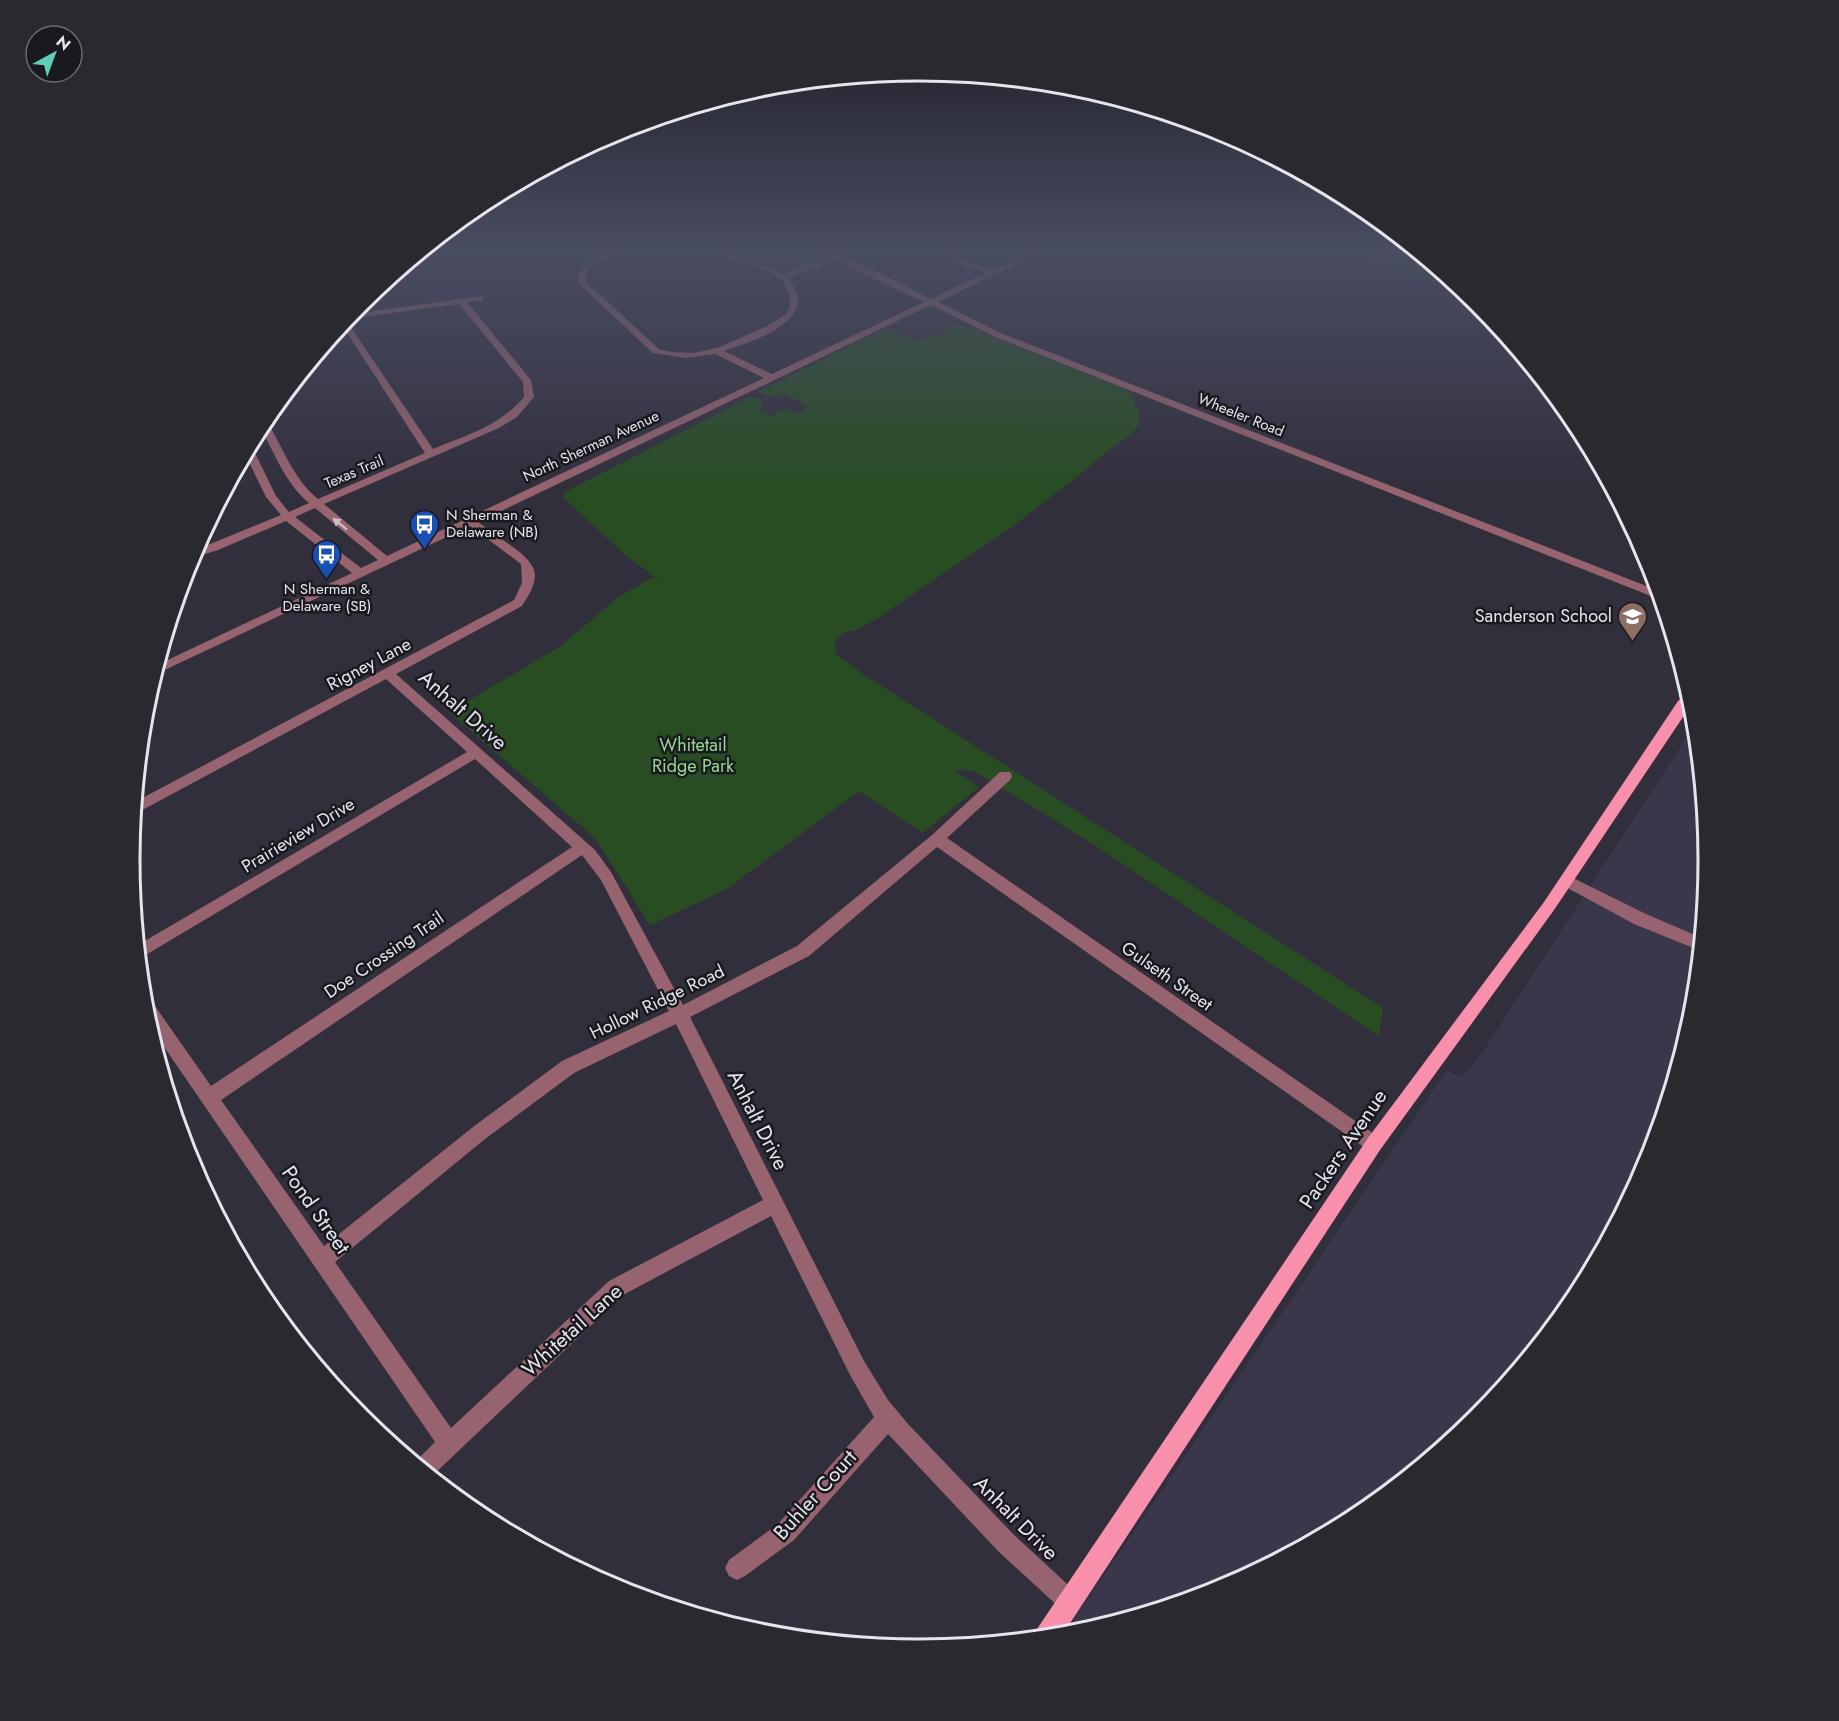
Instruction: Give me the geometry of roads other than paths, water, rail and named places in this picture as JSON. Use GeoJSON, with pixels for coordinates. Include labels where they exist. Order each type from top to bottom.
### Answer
{"type":"FeatureCollection","features":[{"type":"Feature","properties":{"kind":"main road","name":"Packers Avenue"},"geometry":{"type":"LineString","coordinates":[[1053,1628],[1374,1144],[1497,980],[1567,881],[1599,829],[1684,707]]}},
{"type":"Feature","properties":{"kind":"street"},"geometry":{"type":"LineString","coordinates":[[350,330],[432,455]]}},
{"type":"Feature","properties":{"kind":"street","name":"Texas Trail"},"geometry":{"type":"LineString","coordinates":[[204,551],[432,455],[496,426],[514,415],[524,406],[529,397],[528,382],[486,330]]}},
{"type":"Feature","properties":{"kind":"street"},"geometry":{"type":"LineString","coordinates":[[634,330],[657,351],[669,355],[716,351],[759,330]]}},
{"type":"Feature","properties":{"kind":"street","name":"North Sherman Avenue"},"geometry":{"type":"LineString","coordinates":[[165,666],[871,330]]}},
{"type":"Feature","properties":{"kind":"street","name":"Wheeler Road"},"geometry":{"type":"LineString","coordinates":[[986,330],[1651,592]]}},
{"type":"Feature","properties":{"kind":"street"},"geometry":{"type":"LineString","coordinates":[[716,351],[772,378]]}},
{"type":"Feature","properties":{"kind":"street"},"geometry":{"type":"LineString","coordinates":[[266,434],[298,486],[316,504],[386,561]]}},
{"type":"Feature","properties":{"kind":"street"},"geometry":{"type":"LineString","coordinates":[[252,458],[271,497],[288,517],[360,573]]}},
{"type":"Feature","properties":{"kind":"street","name":"Rigney Lane"},"geometry":{"type":"LineString","coordinates":[[142,805],[498,616],[518,603],[527,590],[530,575],[526,562],[470,521]]}},
{"type":"Feature","properties":{"kind":"street","name":"Anhalt Drive"},"geometry":{"type":"LineString","coordinates":[[388,674],[583,847],[606,876],[679,1013],[857,1368],[888,1418],[1006,1543],[1070,1602]]}},
{"type":"Feature","properties":{"kind":"street","name":"Prairieview Drive"},"geometry":{"type":"LineString","coordinates":[[146,948],[477,752]]}},
{"type":"Feature","properties":{"kind":"street","name":"Hollow Ridge Road"},"geometry":{"type":"LineString","coordinates":[[322,1260],[479,1133],[568,1066],[699,1005],[803,951],[937,839],[1005,776]]}},
{"type":"Feature","properties":{"kind":"street","name":"Gulseth Street"},"geometry":{"type":"LineString","coordinates":[[937,839],[1374,1144]]}},
{"type":"Feature","properties":{"kind":"street","name":"Doe Crossing Trail"},"geometry":{"type":"LineString","coordinates":[[209,1098],[318,1022],[583,847]]}},
{"type":"Feature","properties":{"kind":"street"},"geometry":{"type":"LineString","coordinates":[[1567,881],[1640,919],[1694,942]]}},
{"type":"Feature","properties":{"kind":"street","name":"Pond Street"},"geometry":{"type":"LineString","coordinates":[[158,1024],[449,1443]]}},
{"type":"Feature","properties":{"kind":"street","name":"Whitetail Lane"},"geometry":{"type":"LineString","coordinates":[[427,1465],[616,1287],[774,1204]]}},
{"type":"Feature","properties":{"kind":"street","name":"Buhler Court"},"geometry":{"type":"LineString","coordinates":[[737,1568],[786,1532],[861,1445],[888,1418]]}},
{"type":"Feature","properties":{"kind":"place","name":"N Sherman & Delaware (NB)"},"geometry":{"type":"Point","coordinates":[425,550]}},
{"type":"Feature","properties":{"kind":"place","name":"N Sherman & Delaware (SB)"},"geometry":{"type":"Point","coordinates":[327,580]}},
{"type":"Feature","properties":{"kind":"place","name":"Sanderson School"},"geometry":{"type":"Point","coordinates":[1633,642]}},
{"type":"Feature","properties":{"kind":"park label","name":"Whitetail Ridge Park"},"geometry":{"type":"Point","coordinates":[693,756]}}]}
